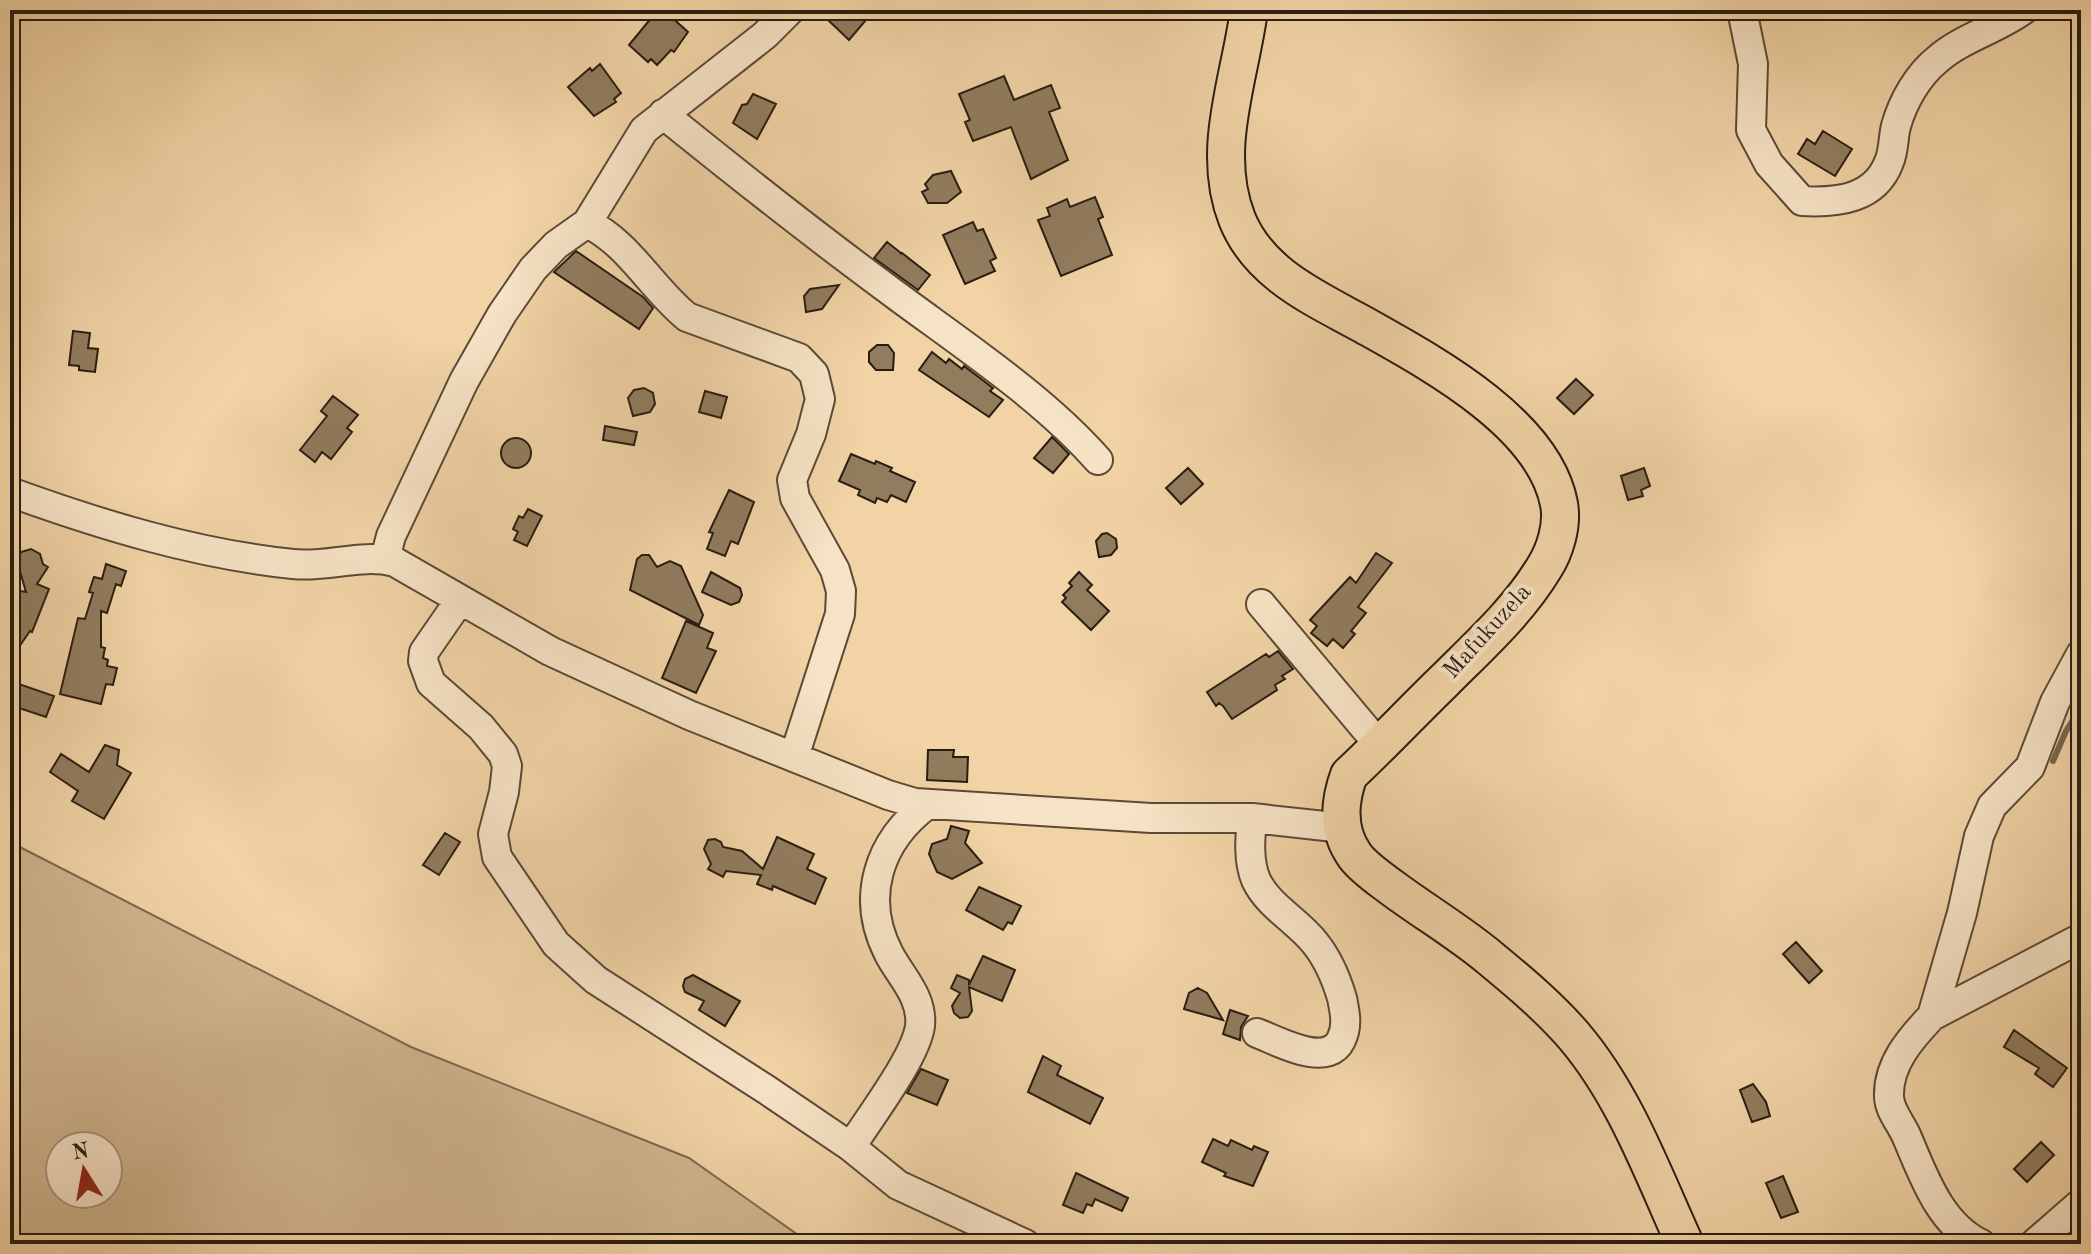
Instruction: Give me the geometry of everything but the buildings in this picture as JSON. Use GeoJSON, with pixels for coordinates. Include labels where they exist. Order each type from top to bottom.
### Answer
{"type":"FeatureCollection","features":[{"type":"Feature","properties":{"kind":"main road","name":"Mafukuzela"},"geometry":{"type":"LineString","coordinates":[[1249,10],[1227,122],[1225,168],[1237,219],[1248,240],[1260,257],[1298,289],[1413,352],[1503,418],[1533,448],[1550,476],[1560,506],[1556,542],[1545,567],[1522,598],[1477,649],[1349,775],[1342,794],[1340,818],[1343,828],[1355,856],[1373,874],[1479,949],[1530,991],[1574,1037],[1600,1072],[1631,1124],[1685,1244]]}},
{"type":"Feature","properties":{"kind":"street"},"geometry":{"type":"LineString","coordinates":[[385,559],[391,536],[464,381],[502,314],[533,269],[556,245],[587,223],[644,130],[765,35],[790,10]]}},
{"type":"Feature","properties":{"kind":"street"},"geometry":{"type":"LineString","coordinates":[[1742,10],[1753,64],[1751,130],[1759,149],[1802,201],[1824,202],[1865,193],[1879,182],[1890,160],[1906,98],[1938,58],[2023,10]]}},
{"type":"Feature","properties":{"kind":"street"},"geometry":{"type":"LineString","coordinates":[[663,114],[780,208],[986,362],[1064,426],[1098,460]]}},
{"type":"Feature","properties":{"kind":"street"},"geometry":{"type":"LineString","coordinates":[[587,223],[600,229],[625,252],[675,308],[687,317],[799,358],[814,374],[820,399],[811,434],[792,480],[795,498],[835,570],[841,591],[840,614],[794,757]]}},
{"type":"Feature","properties":{"kind":"street"},"geometry":{"type":"LineString","coordinates":[[10,492],[82,518],[258,560],[298,565],[377,557],[395,562],[550,651],[689,715],[888,795],[928,804],[1151,818],[1252,818],[1343,828]]}},
{"type":"Feature","properties":{"kind":"street"},"geometry":{"type":"LineString","coordinates":[[460,600],[424,652],[426,671],[431,683],[481,727],[503,754],[507,766],[504,792],[493,834],[497,857],[556,944],[596,980],[851,1147],[898,1185],[1025,1244]]}},
{"type":"Feature","properties":{"kind":"street"},"geometry":{"type":"LineString","coordinates":[[1261,604],[1380,746]]}},
{"type":"Feature","properties":{"kind":"street"},"geometry":{"type":"LineString","coordinates":[[1932,1016],[1962,913],[1979,836],[1992,806],[2030,767],[2055,702],[2081,654]]}},
{"type":"Feature","properties":{"kind":"street"},"geometry":{"type":"LineString","coordinates":[[851,1147],[908,1056],[920,1025],[911,987],[889,954],[875,916],[876,884],[885,853],[897,831],[928,804]]}},
{"type":"Feature","properties":{"kind":"street"},"geometry":{"type":"LineString","coordinates":[[1252,818],[1250,843],[1256,879],[1271,900],[1321,951],[1333,971],[1346,1018],[1345,1031],[1338,1045],[1325,1052],[1311,1054],[1257,1033]]}},
{"type":"Feature","properties":{"kind":"street"},"geometry":{"type":"LineString","coordinates":[[1981,1244],[1958,1228],[1942,1211],[1889,1099],[1895,1065],[1914,1035],[1932,1016],[2081,938]]}},
{"type":"Feature","properties":{"kind":"street"},"geometry":{"type":"LineString","coordinates":[[2034,1244],[2081,1203]]}},
{"type":"Feature","properties":{"kind":"shaded area"},"geometry":{"type":"Polygon","coordinates":[[[10,842],[411,1047],[689,1158],[811,1244],[10,1244],[10,842]]]}},
{"type":"Feature","properties":{"kind":"waterway"},"geometry":{"type":"LineString","coordinates":[[2053,761],[2066,731],[2081,708]]}}]}
